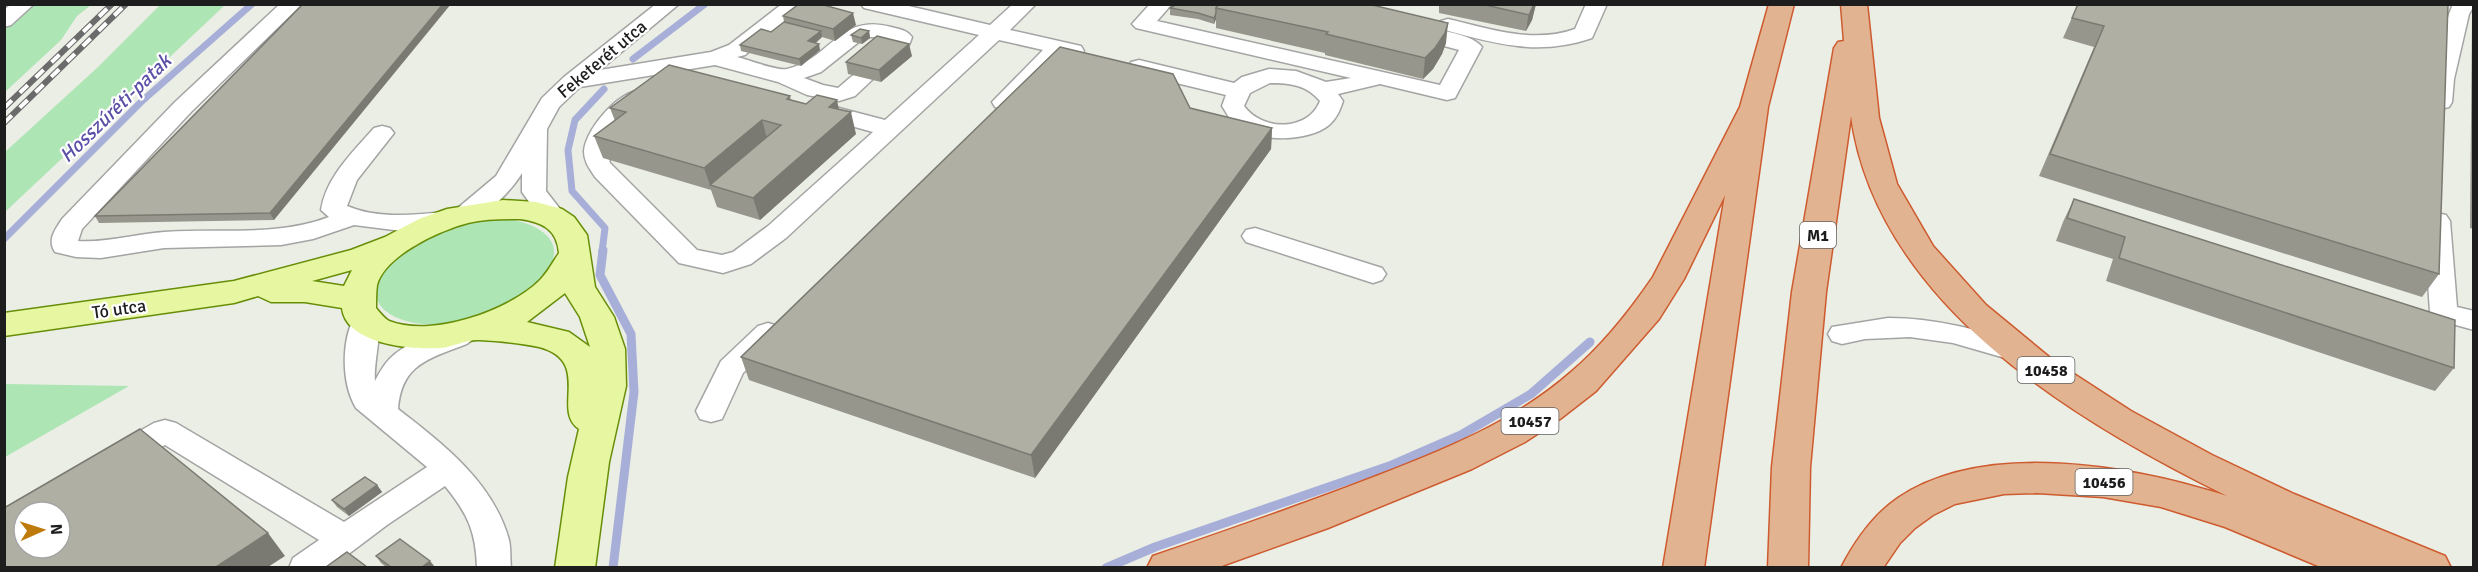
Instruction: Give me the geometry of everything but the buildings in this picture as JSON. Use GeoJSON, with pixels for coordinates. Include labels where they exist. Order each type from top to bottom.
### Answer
{"type":"FeatureCollection","features":[{"type":"Feature","properties":{"kind":"highway"},"geometry":{"type":"LineString","coordinates":[[1683,567],[1754,108],[1782,4]]}},
{"type":"Feature","properties":{"kind":"highway","name":"10458"},"geometry":{"type":"LineString","coordinates":[[1854,4],[1866,121],[1881,182],[1908,236],[1943,281],[1968,307],[2022,353],[2122,423],[2199,465],[2291,509],[2431,567]]}},
{"type":"Feature","properties":{"kind":"highway","name":"M1"},"geometry":{"type":"LineString","coordinates":[[1788,567],[1791,467],[1809,292],[1854,4]]}},
{"type":"Feature","properties":{"kind":"highway","name":"10457"},"geometry":{"type":"LineString","coordinates":[[1167,567],[1324,513],[1459,459],[1512,432],[1547,410],[1583,382],[1616,350],[1668,279],[1754,108]]}},
{"type":"Feature","properties":{"kind":"highway","name":"10456"},"geometry":{"type":"LineString","coordinates":[[1861,567],[1870,551],[1887,531],[1920,504],[1961,488],[2001,481],[2038,479],[2086,480],[2162,492],[2248,520],[2366,567]]}},
{"type":"Feature","properties":{"kind":"main road"},"geometry":{"type":"LineString","coordinates":[[362,310],[360,284],[370,268],[384,253],[404,239],[456,217],[516,209],[541,213],[554,218],[571,234],[578,286],[601,326],[608,350],[610,386],[594,446],[574,567]]}},
{"type":"Feature","properties":{"kind":"main road","name":"Tó utca"},"geometry":{"type":"LineString","coordinates":[[4,325],[234,291],[362,257],[404,239]]}},
{"type":"Feature","properties":{"kind":"main road"},"geometry":{"type":"LineString","coordinates":[[478,330],[518,314],[534,303],[560,280],[573,256]]}},
{"type":"Feature","properties":{"kind":"main road","name":"Tó utca"},"geometry":{"type":"LineString","coordinates":[[234,291],[305,291],[362,310],[378,329],[393,335],[411,338],[455,335],[478,330]]}},
{"type":"Feature","properties":{"kind":"main road"},"geometry":{"type":"LineString","coordinates":[[478,330],[540,335],[564,345],[580,358],[585,367],[587,413],[594,446]]}},
{"type":"Feature","properties":{"kind":"street"},"geometry":{"type":"LineString","coordinates":[[4,21],[24,4]]}},
{"type":"Feature","properties":{"kind":"street"},"geometry":{"type":"LineString","coordinates":[[292,4],[183,107],[71,225],[64,236],[64,246],[76,250],[95,250],[162,240],[299,236],[350,218]]}},
{"type":"Feature","properties":{"kind":"street","name":"Feketerét utca"},"geometry":{"type":"LineString","coordinates":[[554,218],[534,192],[537,126],[550,103],[572,82],[669,4]]}},
{"type":"Feature","properties":{"kind":"street"},"geometry":{"type":"LineString","coordinates":[[572,82],[715,58],[737,50],[796,4]]}},
{"type":"Feature","properties":{"kind":"street"},"geometry":{"type":"LineString","coordinates":[[871,4],[1092,56]]}},
{"type":"Feature","properties":{"kind":"street"},"geometry":{"type":"LineString","coordinates":[[667,65],[678,72],[705,79],[666,84],[650,89],[637,98],[612,120],[602,134],[597,159],[604,172],[688,257],[723,264],[742,258],[758,248],[1026,4]]}},
{"type":"Feature","properties":{"kind":"street"},"geometry":{"type":"LineString","coordinates":[[1162,4],[1143,24],[1447,93],[1471,48],[1456,40],[1393,20],[1543,44],[1572,39],[1584,33],[1597,4]]}},
{"type":"Feature","properties":{"kind":"street"},"geometry":{"type":"LineString","coordinates":[[2440,122],[2443,79],[2459,14],[2464,4]]}},
{"type":"Feature","properties":{"kind":"street"},"geometry":{"type":"LineString","coordinates":[[786,77],[813,67],[850,38],[866,29],[888,32],[901,37],[899,45],[892,51]]}},
{"type":"Feature","properties":{"kind":"street"},"geometry":{"type":"LineString","coordinates":[[985,120],[1058,48]]}},
{"type":"Feature","properties":{"kind":"street"},"geometry":{"type":"LineString","coordinates":[[715,58],[786,77],[795,84],[837,95],[844,93],[863,78]]}},
{"type":"Feature","properties":{"kind":"street"},"geometry":{"type":"LineString","coordinates":[[1114,61],[1237,91]]}},
{"type":"Feature","properties":{"kind":"street"},"geometry":{"type":"LineString","coordinates":[[1269,76],[1290,76],[1310,81],[1325,89],[1332,101],[1330,113],[1318,123],[1294,131],[1266,129],[1243,120],[1233,106],[1237,91],[1250,81],[1269,76]]}},
{"type":"Feature","properties":{"kind":"street"},"geometry":{"type":"LineString","coordinates":[[1325,89],[1348,86],[1379,77]]}},
{"type":"Feature","properties":{"kind":"street"},"geometry":{"type":"LineString","coordinates":[[783,100],[890,129]]}},
{"type":"Feature","properties":{"kind":"street"},"geometry":{"type":"LineString","coordinates":[[382,133],[341,186],[333,200],[334,210],[350,218],[413,223],[456,217],[506,180],[537,126]]}},
{"type":"Feature","properties":{"kind":"street"},"geometry":{"type":"LineString","coordinates":[[2437,203],[2444,312],[2474,321]]}},
{"type":"Feature","properties":{"kind":"street"},"geometry":{"type":"LineString","coordinates":[[1255,236],[1373,274]]}},
{"type":"Feature","properties":{"kind":"street"},"geometry":{"type":"LineString","coordinates":[[362,310],[358,367],[360,387],[366,400],[436,455],[449,468],[482,515],[492,541],[494,567]]}},
{"type":"Feature","properties":{"kind":"street"},"geometry":{"type":"LineString","coordinates":[[711,411],[732,368],[782,318]]}},
{"type":"Feature","properties":{"kind":"street"},"geometry":{"type":"LineString","coordinates":[[1842,334],[1882,327],[1923,327],[1949,331],[2022,353]]}},
{"type":"Feature","properties":{"kind":"street"},"geometry":{"type":"LineString","coordinates":[[383,414],[384,390],[390,377],[404,361],[421,350],[478,330]]}},
{"type":"Feature","properties":{"kind":"street"},"geometry":{"type":"LineString","coordinates":[[95,471],[165,431],[345,539]]}},
{"type":"Feature","properties":{"kind":"street"},"geometry":{"type":"LineString","coordinates":[[305,567],[449,468]]}},
{"type":"Feature","properties":{"kind":"green space"},"geometry":{"type":"Polygon","coordinates":[[[34,5],[91,5],[77,16],[61,40],[5,92],[5,27],[34,5]]]}},
{"type":"Feature","properties":{"kind":"green space"},"geometry":{"type":"Polygon","coordinates":[[[160,5],[225,5],[5,212],[5,152],[97,68],[160,5]]]}},
{"type":"Feature","properties":{"kind":"green space"},"geometry":{"type":"Polygon","coordinates":[[[509,219],[542,231],[550,240],[554,250],[553,261],[547,273],[521,297],[484,315],[444,324],[414,323],[400,319],[388,313],[380,304],[376,294],[378,281],[388,265],[413,244],[460,225],[509,219]]]}},
{"type":"Feature","properties":{"kind":"green space"},"geometry":{"type":"Polygon","coordinates":[[[5,384],[129,386],[5,457],[5,384]]]}},
{"type":"Feature","properties":{"kind":"waterway","name":"Hosszúréti-patak"},"geometry":{"type":"LineString","coordinates":[[4,239],[141,102],[252,4]]}},
{"type":"Feature","properties":{"kind":"waterway"},"geometry":{"type":"LineString","coordinates":[[633,59],[705,4]]}},
{"type":"Feature","properties":{"kind":"waterway"},"geometry":{"type":"LineString","coordinates":[[602,252],[605,228],[572,191],[568,150],[575,120],[604,89]]}},
{"type":"Feature","properties":{"kind":"waterway"},"geometry":{"type":"LineString","coordinates":[[603,250],[600,275],[631,334],[634,392],[613,568]]}},
{"type":"Feature","properties":{"kind":"waterway"},"geometry":{"type":"LineString","coordinates":[[1106,568],[1155,547],[1392,465],[1461,435],[1531,394],[1590,342]]}},
{"type":"Feature","properties":{"kind":"railway"},"geometry":{"type":"LineString","coordinates":[[4,108],[112,4]]}},
{"type":"Feature","properties":{"kind":"railway"},"geometry":{"type":"LineString","coordinates":[[4,123],[126,4]]}}]}
